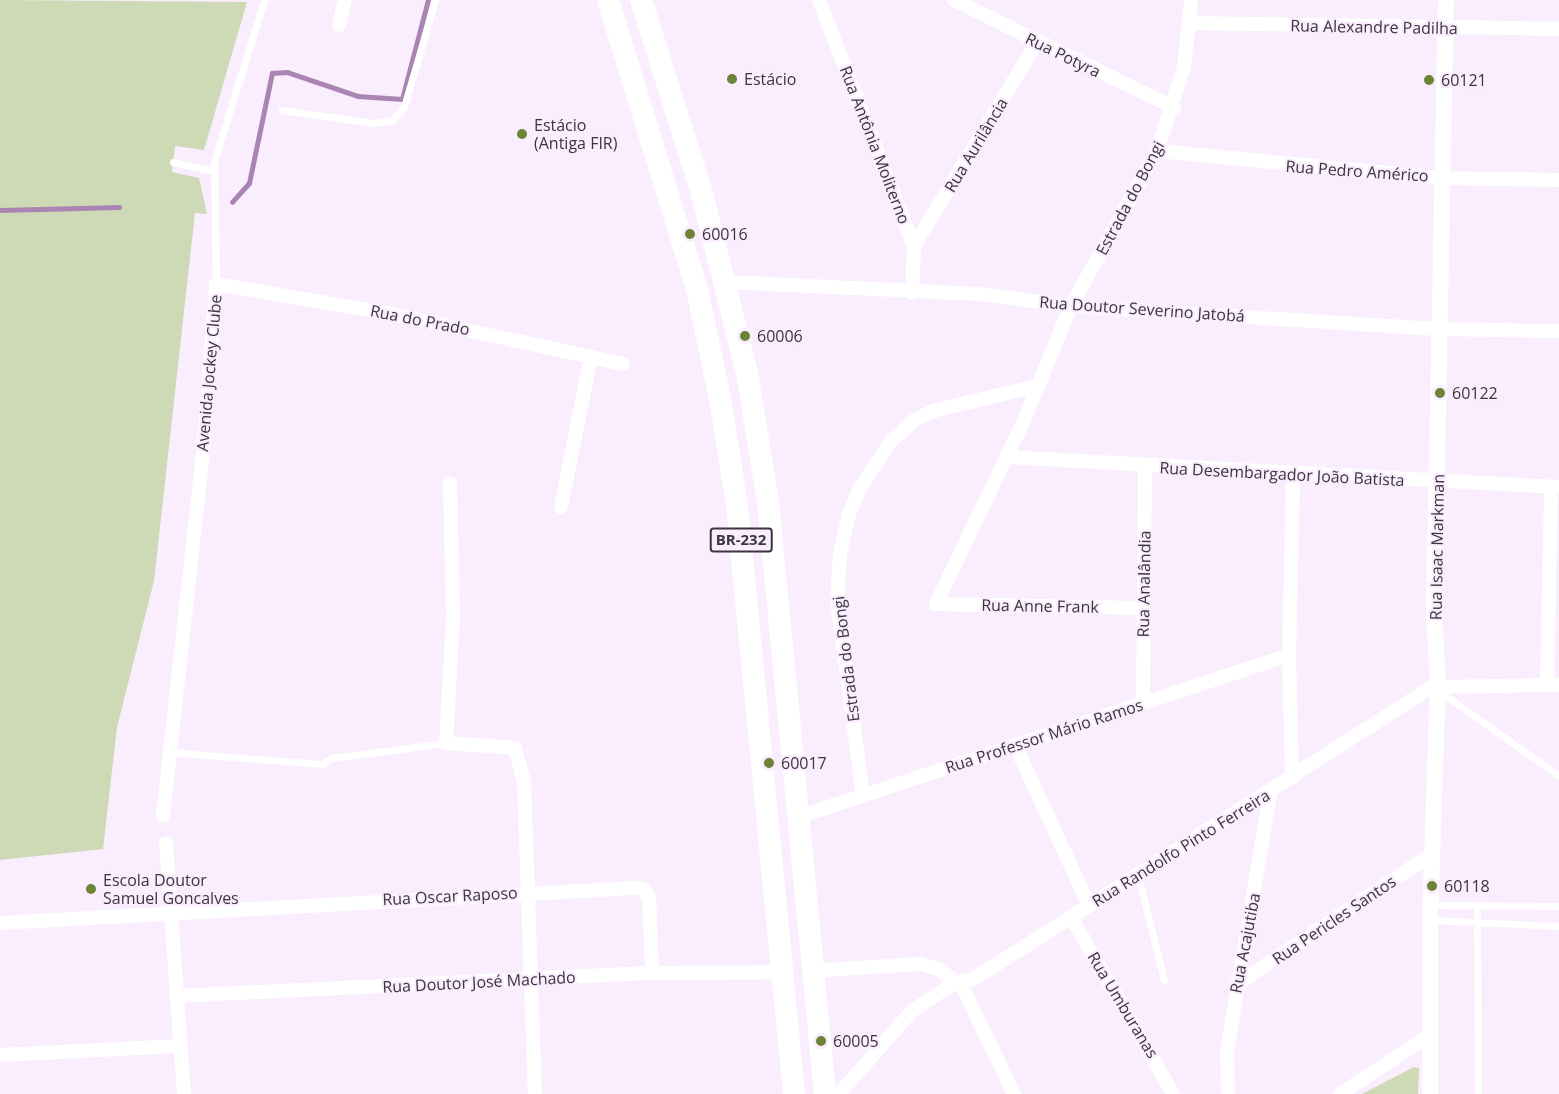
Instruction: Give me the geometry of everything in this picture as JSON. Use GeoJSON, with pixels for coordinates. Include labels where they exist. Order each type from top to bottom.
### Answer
{"type":"FeatureCollection","features":[{"type":"Feature","properties":{"kind":"highway","name":"BR-232"},"geometry":{"type":"LineString","coordinates":[[608,0],[697,289],[721,404],[737,506],[794,1094]]}},
{"type":"Feature","properties":{"kind":"highway","name":"BR-232"},"geometry":{"type":"LineString","coordinates":[[641,0],[726,282],[747,373],[768,501],[811,971],[825,1094]]}},
{"type":"Feature","properties":{"kind":"street"},"geometry":{"type":"LineString","coordinates":[[339,25],[345,0]]}},
{"type":"Feature","properties":{"kind":"street","name":"Rua Antônia Moliterno"},"geometry":{"type":"LineString","coordinates":[[819,0],[914,246],[912,293]]}},
{"type":"Feature","properties":{"kind":"street","name":"Rua Potyra"},"geometry":{"type":"LineString","coordinates":[[954,0],[1174,108]]}},
{"type":"Feature","properties":{"kind":"street","name":"Estrada do Bongi"},"geometry":{"type":"LineString","coordinates":[[936,604],[1006,457],[1071,306],[1157,151],[1174,108],[1191,0]]}},
{"type":"Feature","properties":{"kind":"street","name":"Rua Isaac Markman"},"geometry":{"type":"LineString","coordinates":[[1431,1094],[1431,912],[1438,687],[1434,612],[1439,483],[1446,0]]}},
{"type":"Feature","properties":{"kind":"street","name":"Rua Alexandre Padilha"},"geometry":{"type":"LineString","coordinates":[[1189,22],[1559,29]]}},
{"type":"Feature","properties":{"kind":"street","name":"Rua Aurilância"},"geometry":{"type":"LineString","coordinates":[[914,246],[1037,42]]}},
{"type":"Feature","properties":{"kind":"street","name":"Rua Pedro Américo"},"geometry":{"type":"LineString","coordinates":[[1157,151],[1442,178],[1559,180]]}},
{"type":"Feature","properties":{"kind":"street","name":"Rua Doutor Severino Jatobá"},"geometry":{"type":"LineString","coordinates":[[726,282],[912,293],[979,294],[1071,306],[1440,329],[1559,331]]}},
{"type":"Feature","properties":{"kind":"street","name":"Rua do Prado"},"geometry":{"type":"LineString","coordinates":[[216,284],[397,315],[623,364]]}},
{"type":"Feature","properties":{"kind":"street","name":"Avenida Jockey Clube"},"geometry":{"type":"LineString","coordinates":[[164,815],[168,752],[203,455],[216,284]]}},
{"type":"Feature","properties":{"kind":"street"},"geometry":{"type":"LineString","coordinates":[[561,507],[591,357]]}},
{"type":"Feature","properties":{"kind":"street","name":"Estrada do Bongi"},"geometry":{"type":"LineString","coordinates":[[863,796],[837,601],[840,553],[860,488],[899,431],[916,419],[933,411],[1036,386]]}},
{"type":"Feature","properties":{"kind":"street","name":"Rua Desembargador João Batista"},"geometry":{"type":"LineString","coordinates":[[1006,457],[1439,483],[1555,487]]}},
{"type":"Feature","properties":{"kind":"street","name":"Rua Analândia"},"geometry":{"type":"LineString","coordinates":[[1143,702],[1145,466]]}},
{"type":"Feature","properties":{"kind":"street"},"geometry":{"type":"LineString","coordinates":[[1292,778],[1289,655],[1293,475]]}},
{"type":"Feature","properties":{"kind":"street"},"geometry":{"type":"LineString","coordinates":[[450,483],[453,618],[446,743],[514,748],[524,781],[529,980],[535,1094]]}},
{"type":"Feature","properties":{"kind":"street"},"geometry":{"type":"LineString","coordinates":[[1438,687],[1553,685],[1555,487]]}},
{"type":"Feature","properties":{"kind":"street","name":"Rua Anne Frank"},"geometry":{"type":"LineString","coordinates":[[936,604],[1143,608]]}},
{"type":"Feature","properties":{"kind":"street","name":"Rua Professor Mário Ramos"},"geometry":{"type":"LineString","coordinates":[[798,817],[1289,655]]}},
{"type":"Feature","properties":{"kind":"street","name":"Rua Randolfo Pinto Ferreira"},"geometry":{"type":"LineString","coordinates":[[839,1094],[912,1011],[954,983],[973,979],[1089,904],[1438,687]]}},
{"type":"Feature","properties":{"kind":"street"},"geometry":{"type":"LineString","coordinates":[[1015,745],[1089,904]]}},
{"type":"Feature","properties":{"kind":"street","name":"Rua Acajutiba"},"geometry":{"type":"LineString","coordinates":[[1228,1094],[1227,1051],[1236,985],[1262,860],[1270,793]]}},
{"type":"Feature","properties":{"kind":"street"},"geometry":{"type":"LineString","coordinates":[[166,843],[184,1094]]}},
{"type":"Feature","properties":{"kind":"street","name":"Rua Pericles Santos"},"geometry":{"type":"LineString","coordinates":[[1236,985],[1432,854]]}},
{"type":"Feature","properties":{"kind":"street","name":"Rua Oscar Raposo"},"geometry":{"type":"LineString","coordinates":[[0,923],[528,892],[643,889],[650,907],[652,973]]}},
{"type":"Feature","properties":{"kind":"street","name":"Rua Umburanas"},"geometry":{"type":"LineString","coordinates":[[1071,917],[1173,1094]]}},
{"type":"Feature","properties":{"kind":"street"},"geometry":{"type":"LineString","coordinates":[[811,971],[920,964],[939,969],[963,988],[1014,1094]]}},
{"type":"Feature","properties":{"kind":"street","name":"Rua Doutor José Machado"},"geometry":{"type":"LineString","coordinates":[[176,996],[652,973],[783,972]]}},
{"type":"Feature","properties":{"kind":"street"},"geometry":{"type":"LineString","coordinates":[[1340,1094],[1430,1035]]}},
{"type":"Feature","properties":{"kind":"street"},"geometry":{"type":"LineString","coordinates":[[0,1055],[179,1046]]}},
{"type":"Feature","properties":{"kind":"lane","name":"Avenida Jockey Clube"},"geometry":{"type":"LineString","coordinates":[[216,284],[214,171],[264,0]]}},
{"type":"Feature","properties":{"kind":"lane"},"geometry":{"type":"LineString","coordinates":[[282,110],[374,123],[392,120],[404,107],[435,0]]}},
{"type":"Feature","properties":{"kind":"lane"},"geometry":{"type":"LineString","coordinates":[[173,162],[214,171]]}},
{"type":"Feature","properties":{"kind":"lane"},"geometry":{"type":"LineString","coordinates":[[1438,687],[1559,776]]}},
{"type":"Feature","properties":{"kind":"lane"},"geometry":{"type":"LineString","coordinates":[[168,752],[322,764],[332,758],[446,743]]}},
{"type":"Feature","properties":{"kind":"lane"},"geometry":{"type":"LineString","coordinates":[[1138,875],[1164,980]]}},
{"type":"Feature","properties":{"kind":"lane"},"geometry":{"type":"LineString","coordinates":[[1478,906],[1478,1094]]}},
{"type":"Feature","properties":{"kind":"lane"},"geometry":{"type":"LineString","coordinates":[[1431,912],[1478,906],[1559,906]]}},
{"type":"Feature","properties":{"kind":"lane"},"geometry":{"type":"LineString","coordinates":[[1431,912],[1478,924],[1559,927]]}},
{"type":"Feature","properties":{"kind":"green space"},"geometry":{"type":"Polygon","coordinates":[[[0,0],[247,2],[204,150],[175,146],[172,172],[199,178],[207,214],[195,213],[154,581],[117,727],[103,849],[0,860],[0,0]]]}},
{"type":"Feature","properties":{"kind":"green space"},"geometry":{"type":"Polygon","coordinates":[[[1414,1067],[1419,1068],[1418,1094],[1362,1094],[1414,1067]]]}},
{"type":"Feature","properties":{"kind":"waterway"},"geometry":{"type":"LineString","coordinates":[[232,202],[249,183],[272,73],[287,72],[358,96],[402,99],[428,0]]}},
{"type":"Feature","properties":{"kind":"waterway"},"geometry":{"type":"LineString","coordinates":[[0,210],[119,207]]}},
{"type":"Feature","properties":{"kind":"place","name":"Estácio"},"geometry":{"type":"Point","coordinates":[732,79]}},
{"type":"Feature","properties":{"kind":"place","name":"60121"},"geometry":{"type":"Point","coordinates":[1429,80]}},
{"type":"Feature","properties":{"kind":"place","name":"Estácio (Antiga FIR)"},"geometry":{"type":"Point","coordinates":[522,134]}},
{"type":"Feature","properties":{"kind":"place","name":"60016"},"geometry":{"type":"Point","coordinates":[690,234]}},
{"type":"Feature","properties":{"kind":"place","name":"60006"},"geometry":{"type":"Point","coordinates":[745,336]}},
{"type":"Feature","properties":{"kind":"place","name":"60122"},"geometry":{"type":"Point","coordinates":[1440,393]}},
{"type":"Feature","properties":{"kind":"place","name":"60017"},"geometry":{"type":"Point","coordinates":[769,763]}},
{"type":"Feature","properties":{"kind":"place","name":"60118"},"geometry":{"type":"Point","coordinates":[1432,886]}},
{"type":"Feature","properties":{"kind":"place","name":"Escola Doutor Samuel Goncalves"},"geometry":{"type":"Point","coordinates":[91,889]}},
{"type":"Feature","properties":{"kind":"place","name":"60005"},"geometry":{"type":"Point","coordinates":[821,1041]}}]}
